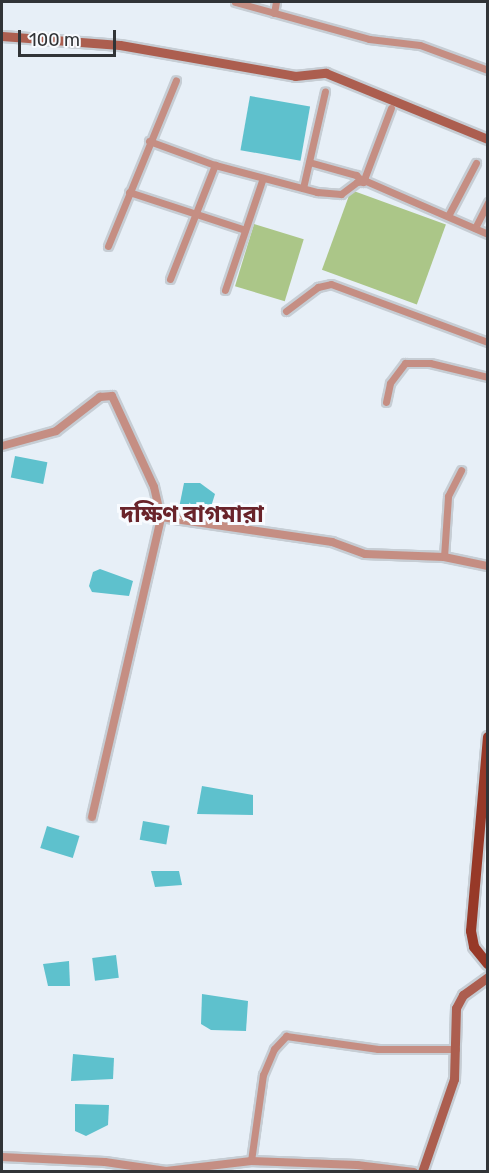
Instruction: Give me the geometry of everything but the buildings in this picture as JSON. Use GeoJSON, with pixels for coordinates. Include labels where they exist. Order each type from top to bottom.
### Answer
{"type":"FeatureCollection","features":[{"type":"Feature","properties":{"kind":"main road"},"geometry":{"type":"LineString","coordinates":[[2,36],[120,45],[295,76],[326,73],[410,104],[454,128],[488,139]]}},
{"type":"Feature","properties":{"kind":"main road"},"geometry":{"type":"LineString","coordinates":[[488,737],[471,931],[476,951],[488,964]]}},
{"type":"Feature","properties":{"kind":"main road"},"geometry":{"type":"LineString","coordinates":[[422,1172],[454,1079],[456,1008],[463,995],[488,977]]}},
{"type":"Feature","properties":{"kind":"street"},"geometry":{"type":"LineString","coordinates":[[235,2],[369,39],[430,48],[488,70]]}},
{"type":"Feature","properties":{"kind":"street"},"geometry":{"type":"LineString","coordinates":[[274,13],[276,2]]}},
{"type":"Feature","properties":{"kind":"street"},"geometry":{"type":"LineString","coordinates":[[108,246],[149,141],[176,80]]}},
{"type":"Feature","properties":{"kind":"street"},"geometry":{"type":"LineString","coordinates":[[303,188],[325,91]]}},
{"type":"Feature","properties":{"kind":"street"},"geometry":{"type":"LineString","coordinates":[[149,141],[215,165],[303,188],[341,194],[363,182],[391,108]]}},
{"type":"Feature","properties":{"kind":"street"},"geometry":{"type":"LineString","coordinates":[[309,162],[356,175],[363,182],[488,234]]}},
{"type":"Feature","properties":{"kind":"street"},"geometry":{"type":"LineString","coordinates":[[448,216],[476,162]]}},
{"type":"Feature","properties":{"kind":"street"},"geometry":{"type":"LineString","coordinates":[[170,279],[215,165]]}},
{"type":"Feature","properties":{"kind":"street"},"geometry":{"type":"LineString","coordinates":[[225,290],[263,178]]}},
{"type":"Feature","properties":{"kind":"street"},"geometry":{"type":"LineString","coordinates":[[129,192],[245,230]]}},
{"type":"Feature","properties":{"kind":"street"},"geometry":{"type":"LineString","coordinates":[[475,228],[488,202]]}},
{"type":"Feature","properties":{"kind":"street"},"geometry":{"type":"LineString","coordinates":[[286,311],[318,286],[331,284],[488,342]]}},
{"type":"Feature","properties":{"kind":"street"},"geometry":{"type":"LineString","coordinates":[[386,402],[390,383],[405,363],[430,363],[488,377]]}},
{"type":"Feature","properties":{"kind":"street"},"geometry":{"type":"LineString","coordinates":[[2,446],[56,431],[100,397],[112,396],[154,487],[160,517],[92,817]]}},
{"type":"Feature","properties":{"kind":"street"},"geometry":{"type":"LineString","coordinates":[[444,557],[448,496],[461,471]]}},
{"type":"Feature","properties":{"kind":"street"},"geometry":{"type":"LineString","coordinates":[[160,517],[332,542],[365,554],[393,558],[444,557],[488,566]]}},
{"type":"Feature","properties":{"kind":"street"},"geometry":{"type":"LineString","coordinates":[[250,1161],[263,1075],[274,1049],[286,1036],[378,1049],[456,1049]]}},
{"type":"Feature","properties":{"kind":"street"},"geometry":{"type":"LineString","coordinates":[[2,1157],[105,1162],[166,1172],[250,1161],[357,1165],[414,1172]]}},
{"type":"Feature","properties":{"kind":"green space"},"geometry":{"type":"Polygon","coordinates":[[[351,190],[446,225],[417,304],[322,270],[351,190]]]}},
{"type":"Feature","properties":{"kind":"green space"},"geometry":{"type":"Polygon","coordinates":[[[254,224],[304,239],[285,301],[235,286],[254,224]]]}},
{"type":"Feature","properties":{"kind":"water"},"geometry":{"type":"Polygon","coordinates":[[[250,96],[310,107],[301,161],[240,150],[250,96]]]}},
{"type":"Feature","properties":{"kind":"water"},"geometry":{"type":"Polygon","coordinates":[[[15,456],[47,462],[43,484],[11,478],[15,456]]]}},
{"type":"Feature","properties":{"kind":"water"},"geometry":{"type":"Polygon","coordinates":[[[184,483],[200,483],[215,494],[209,513],[178,513],[184,483]]]}},
{"type":"Feature","properties":{"kind":"water"},"geometry":{"type":"Polygon","coordinates":[[[100,569],[133,581],[129,596],[92,592],[89,586],[93,572],[100,569]]]}},
{"type":"Feature","properties":{"kind":"water"},"geometry":{"type":"Polygon","coordinates":[[[202,786],[253,795],[253,815],[197,814],[202,786]]]}},
{"type":"Feature","properties":{"kind":"water"},"geometry":{"type":"Polygon","coordinates":[[[143,821],[170,826],[166,844],[140,840],[143,821]]]}},
{"type":"Feature","properties":{"kind":"water"},"geometry":{"type":"Polygon","coordinates":[[[47,826],[80,836],[73,858],[40,848],[47,826]]]}},
{"type":"Feature","properties":{"kind":"water"},"geometry":{"type":"Polygon","coordinates":[[[151,871],[179,871],[182,885],[155,887],[151,871]]]}},
{"type":"Feature","properties":{"kind":"water"},"geometry":{"type":"Polygon","coordinates":[[[116,955],[119,978],[95,981],[92,958],[116,955]]]}},
{"type":"Feature","properties":{"kind":"water"},"geometry":{"type":"Polygon","coordinates":[[[69,961],[70,986],[48,986],[43,964],[69,961]]]}},
{"type":"Feature","properties":{"kind":"water"},"geometry":{"type":"Polygon","coordinates":[[[202,994],[248,1001],[246,1031],[211,1030],[201,1024],[202,994]]]}},
{"type":"Feature","properties":{"kind":"water"},"geometry":{"type":"Polygon","coordinates":[[[73,1054],[114,1058],[113,1079],[71,1081],[73,1054]]]}},
{"type":"Feature","properties":{"kind":"water"},"geometry":{"type":"Polygon","coordinates":[[[75,1104],[109,1105],[108,1125],[86,1136],[75,1131],[75,1104]]]}},
{"type":"Feature","properties":{"kind":"district","name":"দক্ষিণ বাগমারা"},"geometry":{"type":"Point","coordinates":[192,515]}}]}
